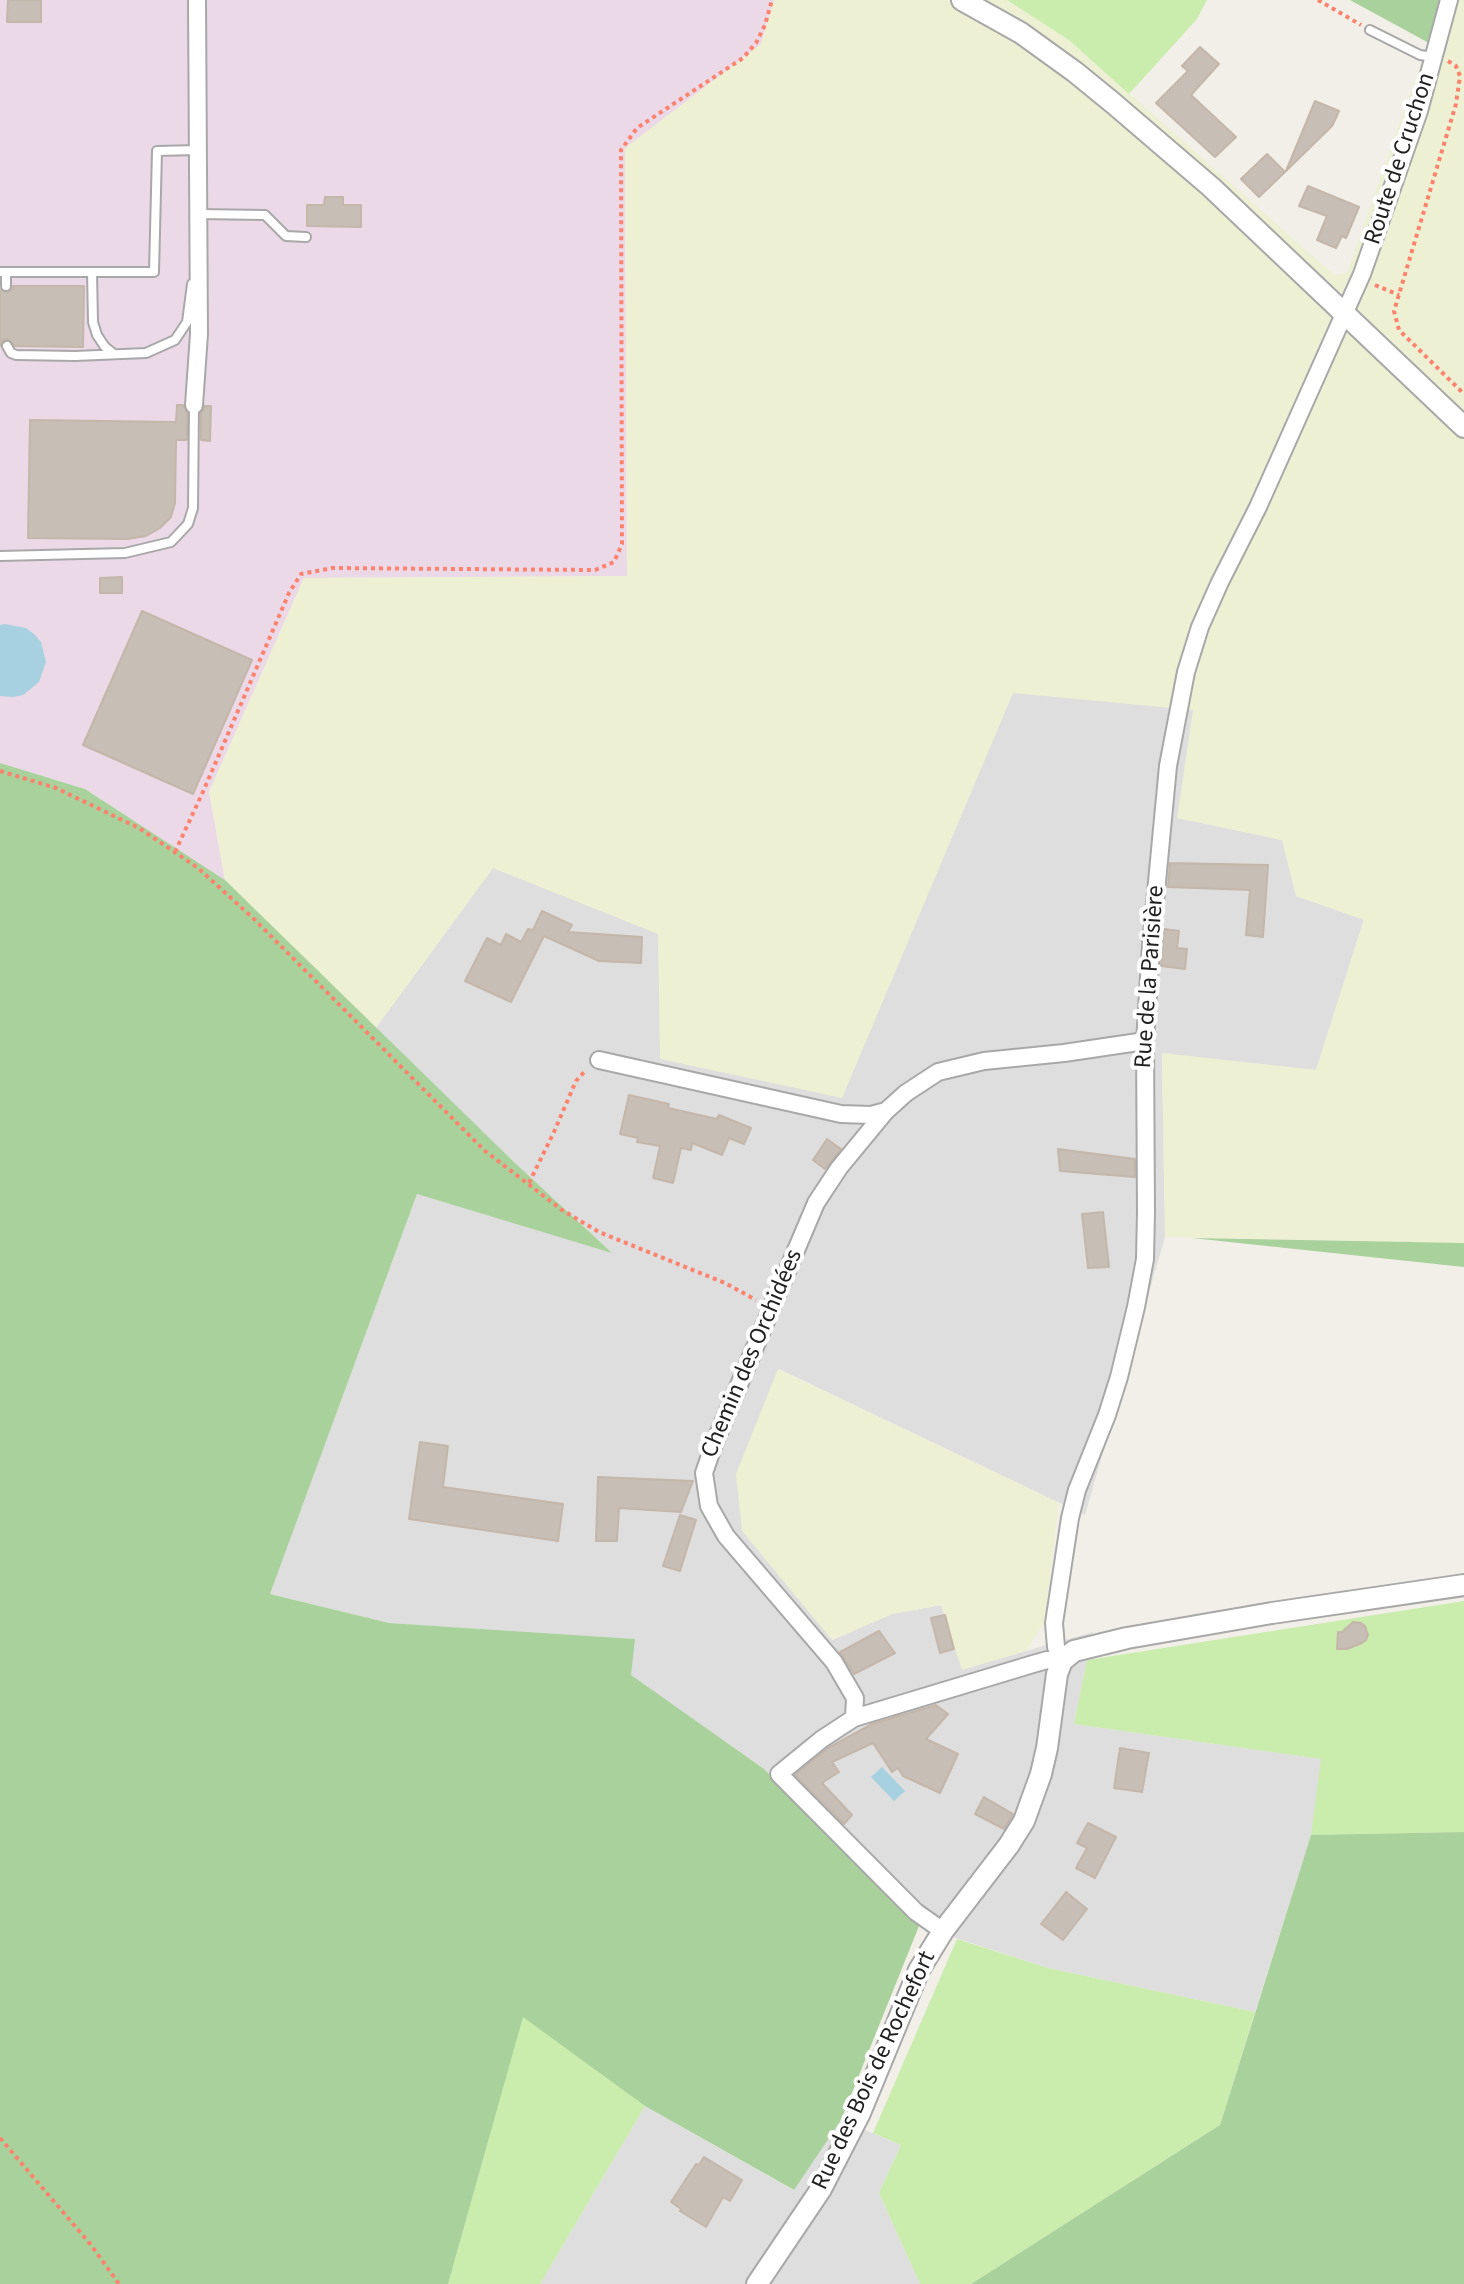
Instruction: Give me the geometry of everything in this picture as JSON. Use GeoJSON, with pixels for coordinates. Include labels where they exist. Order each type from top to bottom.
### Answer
{"type":"FeatureCollection","features":[{"type":"Feature","properties":{"kind":"street"},"geometry":{"type":"LineString","coordinates":[[194,405],[199,334],[197,0]]}},
{"type":"Feature","properties":{"kind":"street"},"geometry":{"type":"LineString","coordinates":[[962,0],[1021,33],[1094,87],[1211,187],[1464,427]]}},
{"type":"Feature","properties":{"kind":"street","name":"Route de Cruchon"},"geometry":{"type":"LineString","coordinates":[[1344,314],[1396,182],[1435,57],[1449,0]]}},
{"type":"Feature","properties":{"kind":"street","name":"Rue de la Parisière"},"geometry":{"type":"LineString","coordinates":[[1062,1661],[1056,1647],[1054,1623],[1070,1518],[1077,1490],[1119,1377],[1145,1259],[1145,1041],[1168,766],[1186,672],[1200,627],[1258,507],[1344,314]]}},
{"type":"Feature","properties":{"kind":"street","name":"Chemin des Orchidées"},"geometry":{"type":"LineString","coordinates":[[854,1718],[855,1698],[834,1662],[726,1536],[709,1506],[704,1473],[816,1203],[839,1168],[886,1111],[906,1093],[938,1072],[984,1061],[1145,1041]]}},
{"type":"Feature","properties":{"kind":"street"},"geometry":{"type":"LineString","coordinates":[[599,1060],[841,1114],[871,1115],[886,1111]]}},
{"type":"Feature","properties":{"kind":"street"},"geometry":{"type":"LineString","coordinates":[[943,1931],[916,1912],[779,1774],[854,1718],[1047,1660],[1062,1661],[1074,1651],[1127,1638],[1272,1613],[1464,1585]]}},
{"type":"Feature","properties":{"kind":"street","name":"Rue des Bois de Rochefort"},"geometry":{"type":"LineString","coordinates":[[757,2284],[821,2189],[860,2113],[919,1970],[943,1931],[1024,1821],[1041,1774],[1057,1674],[1062,1661]]}},
{"type":"Feature","properties":{"kind":"lane"},"geometry":{"type":"LineString","coordinates":[[1370,30],[1420,55],[1435,57]]}},
{"type":"Feature","properties":{"kind":"lane"},"geometry":{"type":"LineString","coordinates":[[6,286],[3,272],[154,272],[157,151],[197,150]]}},
{"type":"Feature","properties":{"kind":"lane"},"geometry":{"type":"LineString","coordinates":[[198,214],[265,215],[286,236],[306,237]]}},
{"type":"Feature","properties":{"kind":"lane"},"geometry":{"type":"LineString","coordinates":[[7,346],[16,355],[114,355],[146,353],[175,340],[187,322],[198,235]]}},
{"type":"Feature","properties":{"kind":"lane"},"geometry":{"type":"LineString","coordinates":[[92,272],[93,322],[97,335],[114,355]]}},
{"type":"Feature","properties":{"kind":"lane"},"geometry":{"type":"LineString","coordinates":[[0,556],[125,553],[171,542],[188,524],[193,508],[194,405]]}},
{"type":"Feature","properties":{"kind":"path"},"geometry":{"type":"LineString","coordinates":[[175,852],[289,593],[301,574],[332,568],[595,570],[614,562],[622,544],[621,150],[637,128],[743,58],[756,43],[772,0]]}},
{"type":"Feature","properties":{"kind":"path"},"geometry":{"type":"LineString","coordinates":[[1318,0],[1370,30]]}},
{"type":"Feature","properties":{"kind":"path"},"geometry":{"type":"LineString","coordinates":[[1435,57],[1456,66],[1460,76],[1456,104],[1394,311],[1399,330],[1464,394]]}},
{"type":"Feature","properties":{"kind":"path"},"geometry":{"type":"LineString","coordinates":[[1360,278],[1399,295]]}},
{"type":"Feature","properties":{"kind":"path"},"geometry":{"type":"LineString","coordinates":[[0,771],[56,788],[139,828],[198,868],[255,920],[485,1151],[562,1210],[599,1232],[725,1283],[772,1309]]}},
{"type":"Feature","properties":{"kind":"path"},"geometry":{"type":"LineString","coordinates":[[529,1183],[576,1081],[599,1060]]}},
{"type":"Feature","properties":{"kind":"path"},"geometry":{"type":"LineString","coordinates":[[0,2138],[91,2245],[119,2284]]}},
{"type":"Feature","properties":{"kind":"shaded area"},"geometry":{"type":"Polygon","coordinates":[[[0,0],[774,0],[761,44],[625,149],[627,576],[304,578],[209,792],[225,880],[85,789],[0,763],[0,0]]]}},
{"type":"Feature","properties":{"kind":"shaded area"},"geometry":{"type":"Polygon","coordinates":[[[1013,692],[1194,710],[1178,818],[1282,840],[1296,896],[1364,919],[1316,1070],[1162,1054],[1165,1237],[1085,1515],[779,1369],[832,1640],[892,1614],[941,1605],[963,1669],[1093,1632],[1074,1724],[1322,1759],[1311,1835],[1255,2012],[1048,1968],[919,1926],[764,1769],[630,1675],[634,1639],[389,1623],[270,1594],[417,1194],[611,1252],[375,1029],[493,868],[658,933],[841,1098],[1013,692]]]}},
{"type":"Feature","properties":{"kind":"shaded area"},"geometry":{"type":"Polygon","coordinates":[[[645,2106],[793,2190],[841,2120],[901,2145],[879,2193],[920,2284],[540,2284],[645,2106]]]}},
{"type":"Feature","properties":{"kind":"green space"},"geometry":{"type":"Polygon","coordinates":[[[774,0],[1007,0],[1069,40],[1334,275],[1347,273],[1443,0],[1464,0],[1464,1243],[1165,1237],[1162,1053],[1316,1070],[1364,920],[1296,896],[1282,840],[1177,818],[1193,710],[1013,693],[842,1098],[660,1059],[658,934],[493,868],[375,1029],[225,880],[209,792],[304,578],[627,576],[625,148],[761,44],[774,0]]]}},
{"type":"Feature","properties":{"kind":"green space"},"geometry":{"type":"Polygon","coordinates":[[[1007,0],[1207,0],[1197,19],[1129,94],[1069,40],[1007,0]]]}},
{"type":"Feature","properties":{"kind":"green space"},"geometry":{"type":"Polygon","coordinates":[[[1350,0],[1443,0],[1429,43],[1350,0]]]}},
{"type":"Feature","properties":{"kind":"green space"},"geometry":{"type":"Polygon","coordinates":[[[0,763],[85,789],[225,880],[514,1162],[612,1253],[417,1194],[270,1594],[389,1623],[635,1639],[631,1675],[764,1769],[919,1926],[841,2120],[794,2190],[645,2106],[523,2017],[448,2284],[0,2284],[0,763]]]}},
{"type":"Feature","properties":{"kind":"green space"},"geometry":{"type":"Polygon","coordinates":[[[1192,1238],[1464,1243],[1464,1267],[1192,1238]]]}},
{"type":"Feature","properties":{"kind":"green space"},"geometry":{"type":"Polygon","coordinates":[[[778,1369],[1059,1503],[1044,1623],[1026,1651],[962,1670],[941,1605],[892,1614],[832,1640],[742,1531],[736,1474],[778,1369]]]}},
{"type":"Feature","properties":{"kind":"green space"},"geometry":{"type":"Polygon","coordinates":[[[1464,1601],[1464,1832],[1311,1835],[1321,1759],[1074,1724],[1087,1660],[1464,1601]]]}},
{"type":"Feature","properties":{"kind":"green space"},"geometry":{"type":"Polygon","coordinates":[[[1464,1832],[1464,2284],[971,2284],[1220,2125],[1311,1835],[1464,1832]]]}},
{"type":"Feature","properties":{"kind":"green space"},"geometry":{"type":"Polygon","coordinates":[[[957,1939],[1048,1968],[1255,2012],[1220,2125],[971,2284],[920,2284],[879,2193],[901,2145],[873,2133],[957,1939]]]}},
{"type":"Feature","properties":{"kind":"green space"},"geometry":{"type":"Polygon","coordinates":[[[523,2016],[645,2106],[540,2284],[448,2284],[523,2016]]]}},
{"type":"Feature","properties":{"kind":"water"},"geometry":{"type":"Polygon","coordinates":[[[0,625],[26,628],[34,634],[41,642],[46,662],[39,682],[23,695],[13,697],[0,696],[0,625]]]}},
{"type":"Feature","properties":{"kind":"water"},"geometry":{"type":"Polygon","coordinates":[[[882,1767],[905,1791],[894,1801],[871,1777],[882,1767]]]}},
{"type":"Feature","properties":{"kind":"building"},"geometry":{"type":"Polygon","coordinates":[[[8,0],[41,0],[41,22],[7,22],[8,0]]]}},
{"type":"Feature","properties":{"kind":"building"},"geometry":{"type":"Polygon","coordinates":[[[1200,47],[1219,64],[1191,95],[1236,137],[1215,157],[1156,103],[1188,71],[1182,66],[1200,47]]]}},
{"type":"Feature","properties":{"kind":"building"},"geometry":{"type":"Polygon","coordinates":[[[1315,101],[1339,111],[1332,126],[1286,171],[1315,101]]]}},
{"type":"Feature","properties":{"kind":"building"},"geometry":{"type":"Polygon","coordinates":[[[1267,154],[1285,172],[1259,197],[1241,179],[1267,154]]]}},
{"type":"Feature","properties":{"kind":"building"},"geometry":{"type":"Polygon","coordinates":[[[1308,186],[1359,207],[1346,238],[1342,236],[1336,248],[1317,240],[1327,216],[1299,206],[1308,186]]]}},
{"type":"Feature","properties":{"kind":"building"},"geometry":{"type":"Polygon","coordinates":[[[325,197],[343,197],[343,205],[361,205],[361,227],[307,226],[307,205],[324,205],[325,197]]]}},
{"type":"Feature","properties":{"kind":"building"},"geometry":{"type":"Polygon","coordinates":[[[13,286],[84,286],[83,347],[15,346],[8,339],[3,340],[0,346],[0,289],[7,293],[13,286]]]}},
{"type":"Feature","properties":{"kind":"building"},"geometry":{"type":"Polygon","coordinates":[[[177,405],[183,405],[187,413],[187,440],[176,440],[175,503],[171,517],[160,528],[146,536],[127,539],[28,538],[30,420],[176,422],[177,405]]]}},
{"type":"Feature","properties":{"kind":"building"},"geometry":{"type":"Polygon","coordinates":[[[205,406],[211,406],[210,441],[201,440],[201,413],[205,406]]]}},
{"type":"Feature","properties":{"kind":"building"},"geometry":{"type":"Polygon","coordinates":[[[122,577],[122,593],[100,593],[100,578],[122,577]]]}},
{"type":"Feature","properties":{"kind":"building"},"geometry":{"type":"Polygon","coordinates":[[[142,611],[252,660],[193,794],[83,745],[142,611]]]}},
{"type":"Feature","properties":{"kind":"building"},"geometry":{"type":"Polygon","coordinates":[[[1170,863],[1268,865],[1263,937],[1246,935],[1250,890],[1168,887],[1170,863]]]}},
{"type":"Feature","properties":{"kind":"building"},"geometry":{"type":"Polygon","coordinates":[[[542,911],[572,925],[568,932],[642,937],[641,963],[599,961],[544,936],[511,1002],[465,981],[487,938],[501,945],[506,934],[521,942],[528,929],[533,930],[542,911]]]}},
{"type":"Feature","properties":{"kind":"building"},"geometry":{"type":"Polygon","coordinates":[[[1164,929],[1179,931],[1177,948],[1187,949],[1185,969],[1161,966],[1164,929]]]}},
{"type":"Feature","properties":{"kind":"building"},"geometry":{"type":"Polygon","coordinates":[[[629,1095],[717,1119],[719,1115],[751,1128],[744,1144],[729,1138],[722,1155],[692,1143],[691,1150],[681,1148],[673,1183],[653,1178],[660,1146],[637,1142],[638,1138],[620,1134],[629,1095]]]}},
{"type":"Feature","properties":{"kind":"building"},"geometry":{"type":"Polygon","coordinates":[[[827,1139],[841,1149],[825,1169],[813,1160],[827,1139]]]}},
{"type":"Feature","properties":{"kind":"building"},"geometry":{"type":"Polygon","coordinates":[[[1058,1149],[1135,1159],[1135,1177],[1060,1171],[1058,1149]]]}},
{"type":"Feature","properties":{"kind":"building"},"geometry":{"type":"Polygon","coordinates":[[[1103,1212],[1109,1267],[1088,1268],[1082,1214],[1103,1212]]]}},
{"type":"Feature","properties":{"kind":"building"},"geometry":{"type":"Polygon","coordinates":[[[420,1442],[448,1446],[443,1487],[563,1504],[558,1541],[409,1519],[420,1442]]]}},
{"type":"Feature","properties":{"kind":"building"},"geometry":{"type":"Polygon","coordinates":[[[598,1477],[693,1481],[681,1512],[619,1508],[617,1541],[596,1541],[598,1477]]]}},
{"type":"Feature","properties":{"kind":"building"},"geometry":{"type":"Polygon","coordinates":[[[680,1515],[696,1520],[680,1571],[663,1566],[680,1515]]]}},
{"type":"Feature","properties":{"kind":"building"},"geometry":{"type":"Polygon","coordinates":[[[945,1615],[954,1649],[940,1653],[931,1618],[945,1615]]]}},
{"type":"Feature","properties":{"kind":"building"},"geometry":{"type":"Polygon","coordinates":[[[1353,1622],[1365,1626],[1366,1640],[1347,1649],[1337,1649],[1338,1632],[1353,1622]]]}},
{"type":"Feature","properties":{"kind":"building"},"geometry":{"type":"Polygon","coordinates":[[[879,1631],[895,1653],[854,1674],[840,1652],[879,1631]]]}},
{"type":"Feature","properties":{"kind":"building"},"geometry":{"type":"Polygon","coordinates":[[[936,1705],[948,1714],[926,1739],[958,1754],[940,1793],[903,1776],[898,1768],[892,1772],[873,1743],[832,1762],[839,1772],[822,1783],[852,1815],[844,1824],[795,1775],[828,1748],[872,1724],[936,1705]]]}},
{"type":"Feature","properties":{"kind":"building"},"geometry":{"type":"Polygon","coordinates":[[[1120,1748],[1149,1753],[1142,1792],[1114,1788],[1120,1748]]]}},
{"type":"Feature","properties":{"kind":"building"},"geometry":{"type":"Polygon","coordinates":[[[984,1797],[1013,1814],[1004,1829],[975,1814],[984,1797]]]}},
{"type":"Feature","properties":{"kind":"building"},"geometry":{"type":"Polygon","coordinates":[[[1088,1823],[1116,1837],[1095,1878],[1076,1868],[1087,1848],[1077,1843],[1088,1823]]]}},
{"type":"Feature","properties":{"kind":"building"},"geometry":{"type":"Polygon","coordinates":[[[1066,1892],[1087,1909],[1063,1940],[1041,1924],[1066,1892]]]}},
{"type":"Feature","properties":{"kind":"building"},"geometry":{"type":"Polygon","coordinates":[[[704,2157],[742,2180],[730,2201],[723,2197],[706,2227],[671,2202],[704,2157]]]}}]}
